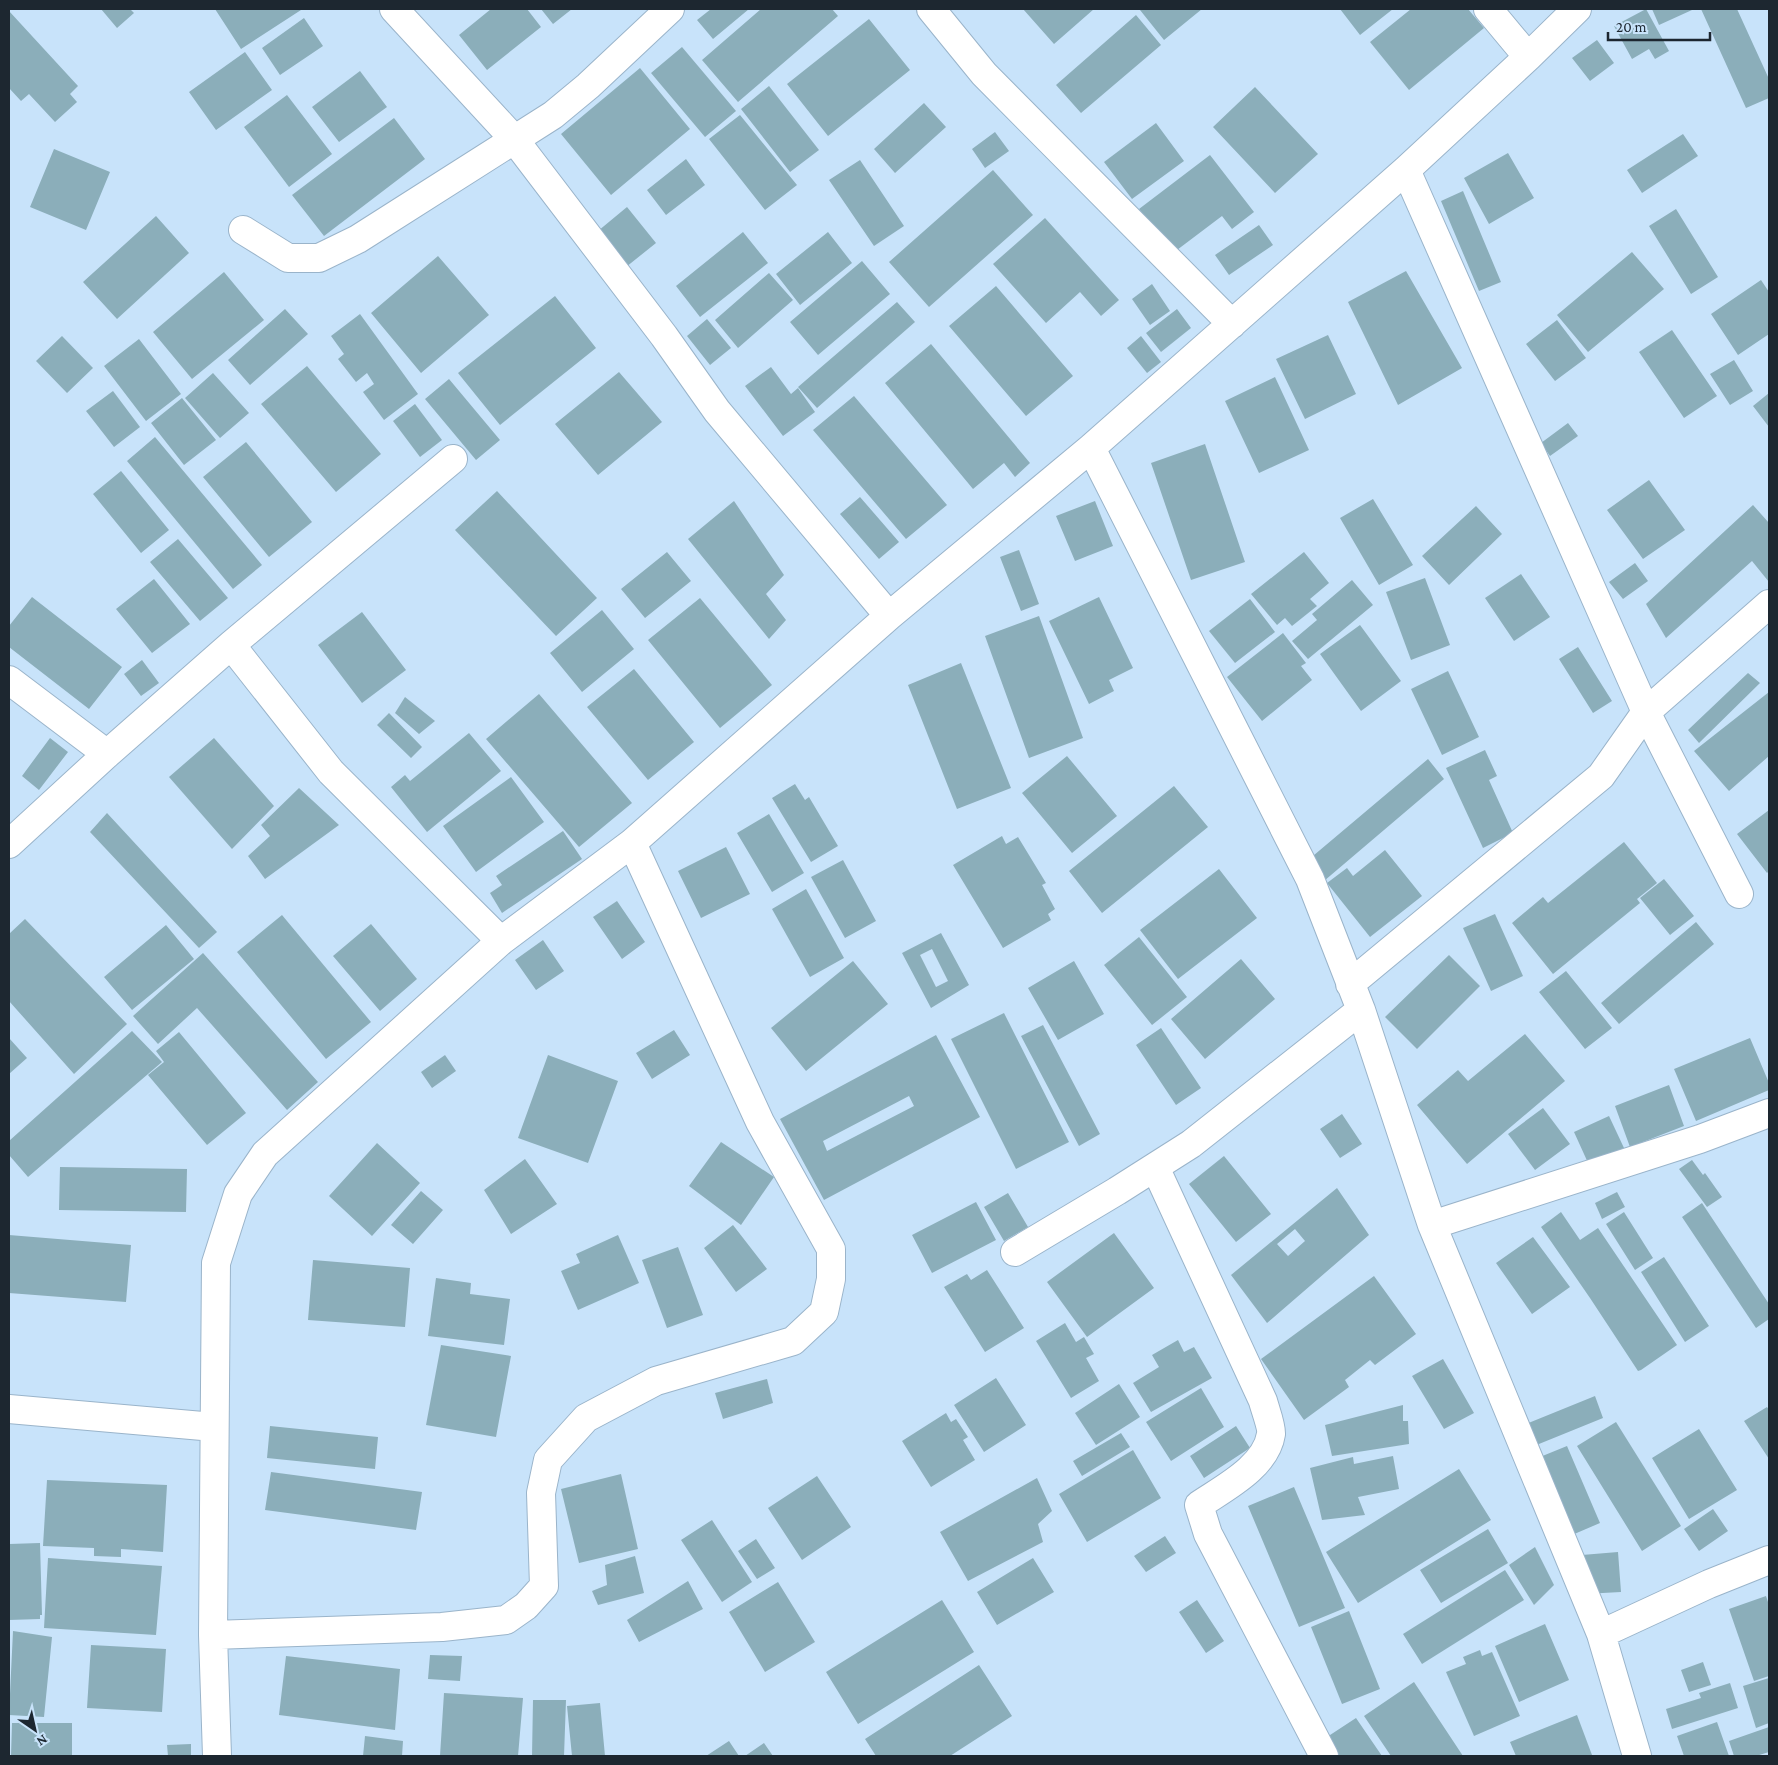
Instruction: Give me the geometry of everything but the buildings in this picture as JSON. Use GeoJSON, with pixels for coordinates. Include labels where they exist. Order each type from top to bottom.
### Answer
{"type":"FeatureCollection","features":[{"type":"Feature","properties":{"kind":"street"},"geometry":{"type":"LineString","coordinates":[[394,9],[514,139],[664,336],[717,411],[889,616]]}},
{"type":"Feature","properties":{"kind":"street"},"geometry":{"type":"LineString","coordinates":[[243,230],[288,258],[319,258],[358,240],[553,115],[588,86],[670,9]]}},
{"type":"Feature","properties":{"kind":"street"},"geometry":{"type":"LineString","coordinates":[[932,9],[984,74],[1232,324]]}},
{"type":"Feature","properties":{"kind":"street"},"geometry":{"type":"LineString","coordinates":[[1488,9],[1528,57]]}},
{"type":"Feature","properties":{"kind":"street"},"geometry":{"type":"LineString","coordinates":[[217,1756],[213,1635],[216,1263],[238,1194],[265,1154],[502,941],[632,842],[889,616],[1091,448],[1406,170],[1577,9]]}},
{"type":"Feature","properties":{"kind":"street"},"geometry":{"type":"LineString","coordinates":[[1406,170],[1646,712],[1738,894]]}},
{"type":"Feature","properties":{"kind":"street"},"geometry":{"type":"LineString","coordinates":[[1091,448],[1310,879],[1361,1010],[1432,1225],[1601,1634],[1637,1756]]}},
{"type":"Feature","properties":{"kind":"street"},"geometry":{"type":"LineString","coordinates":[[9,844],[107,754],[231,645],[453,460]]}},
{"type":"Feature","properties":{"kind":"street"},"geometry":{"type":"LineString","coordinates":[[1350,984],[1601,776],[1646,712],[1769,604]]}},
{"type":"Feature","properties":{"kind":"street"},"geometry":{"type":"LineString","coordinates":[[231,645],[331,772],[502,941]]}},
{"type":"Feature","properties":{"kind":"street"},"geometry":{"type":"LineString","coordinates":[[9,680],[107,754]]}},
{"type":"Feature","properties":{"kind":"street"},"geometry":{"type":"LineString","coordinates":[[213,1635],[442,1628],[506,1620],[526,1606],[544,1586],[541,1493],[548,1460],[586,1418],[656,1381],[793,1341],[824,1312],[831,1279],[831,1249],[760,1122],[632,842]]}},
{"type":"Feature","properties":{"kind":"street"},"geometry":{"type":"LineString","coordinates":[[1015,1252],[1191,1144],[1361,1010]]}},
{"type":"Feature","properties":{"kind":"street"},"geometry":{"type":"LineString","coordinates":[[1432,1225],[1700,1139],[1769,1113]]}},
{"type":"Feature","properties":{"kind":"street"},"geometry":{"type":"LineString","coordinates":[[1155,1167],[1263,1401],[1272,1433],[1263,1455],[1251,1467],[1238,1479],[1199,1505],[1208,1534],[1324,1756]]}},
{"type":"Feature","properties":{"kind":"street"},"geometry":{"type":"LineString","coordinates":[[9,1410],[214,1427]]}},
{"type":"Feature","properties":{"kind":"street"},"geometry":{"type":"LineString","coordinates":[[1601,1634],[1709,1584],[1769,1560]]}}]}
